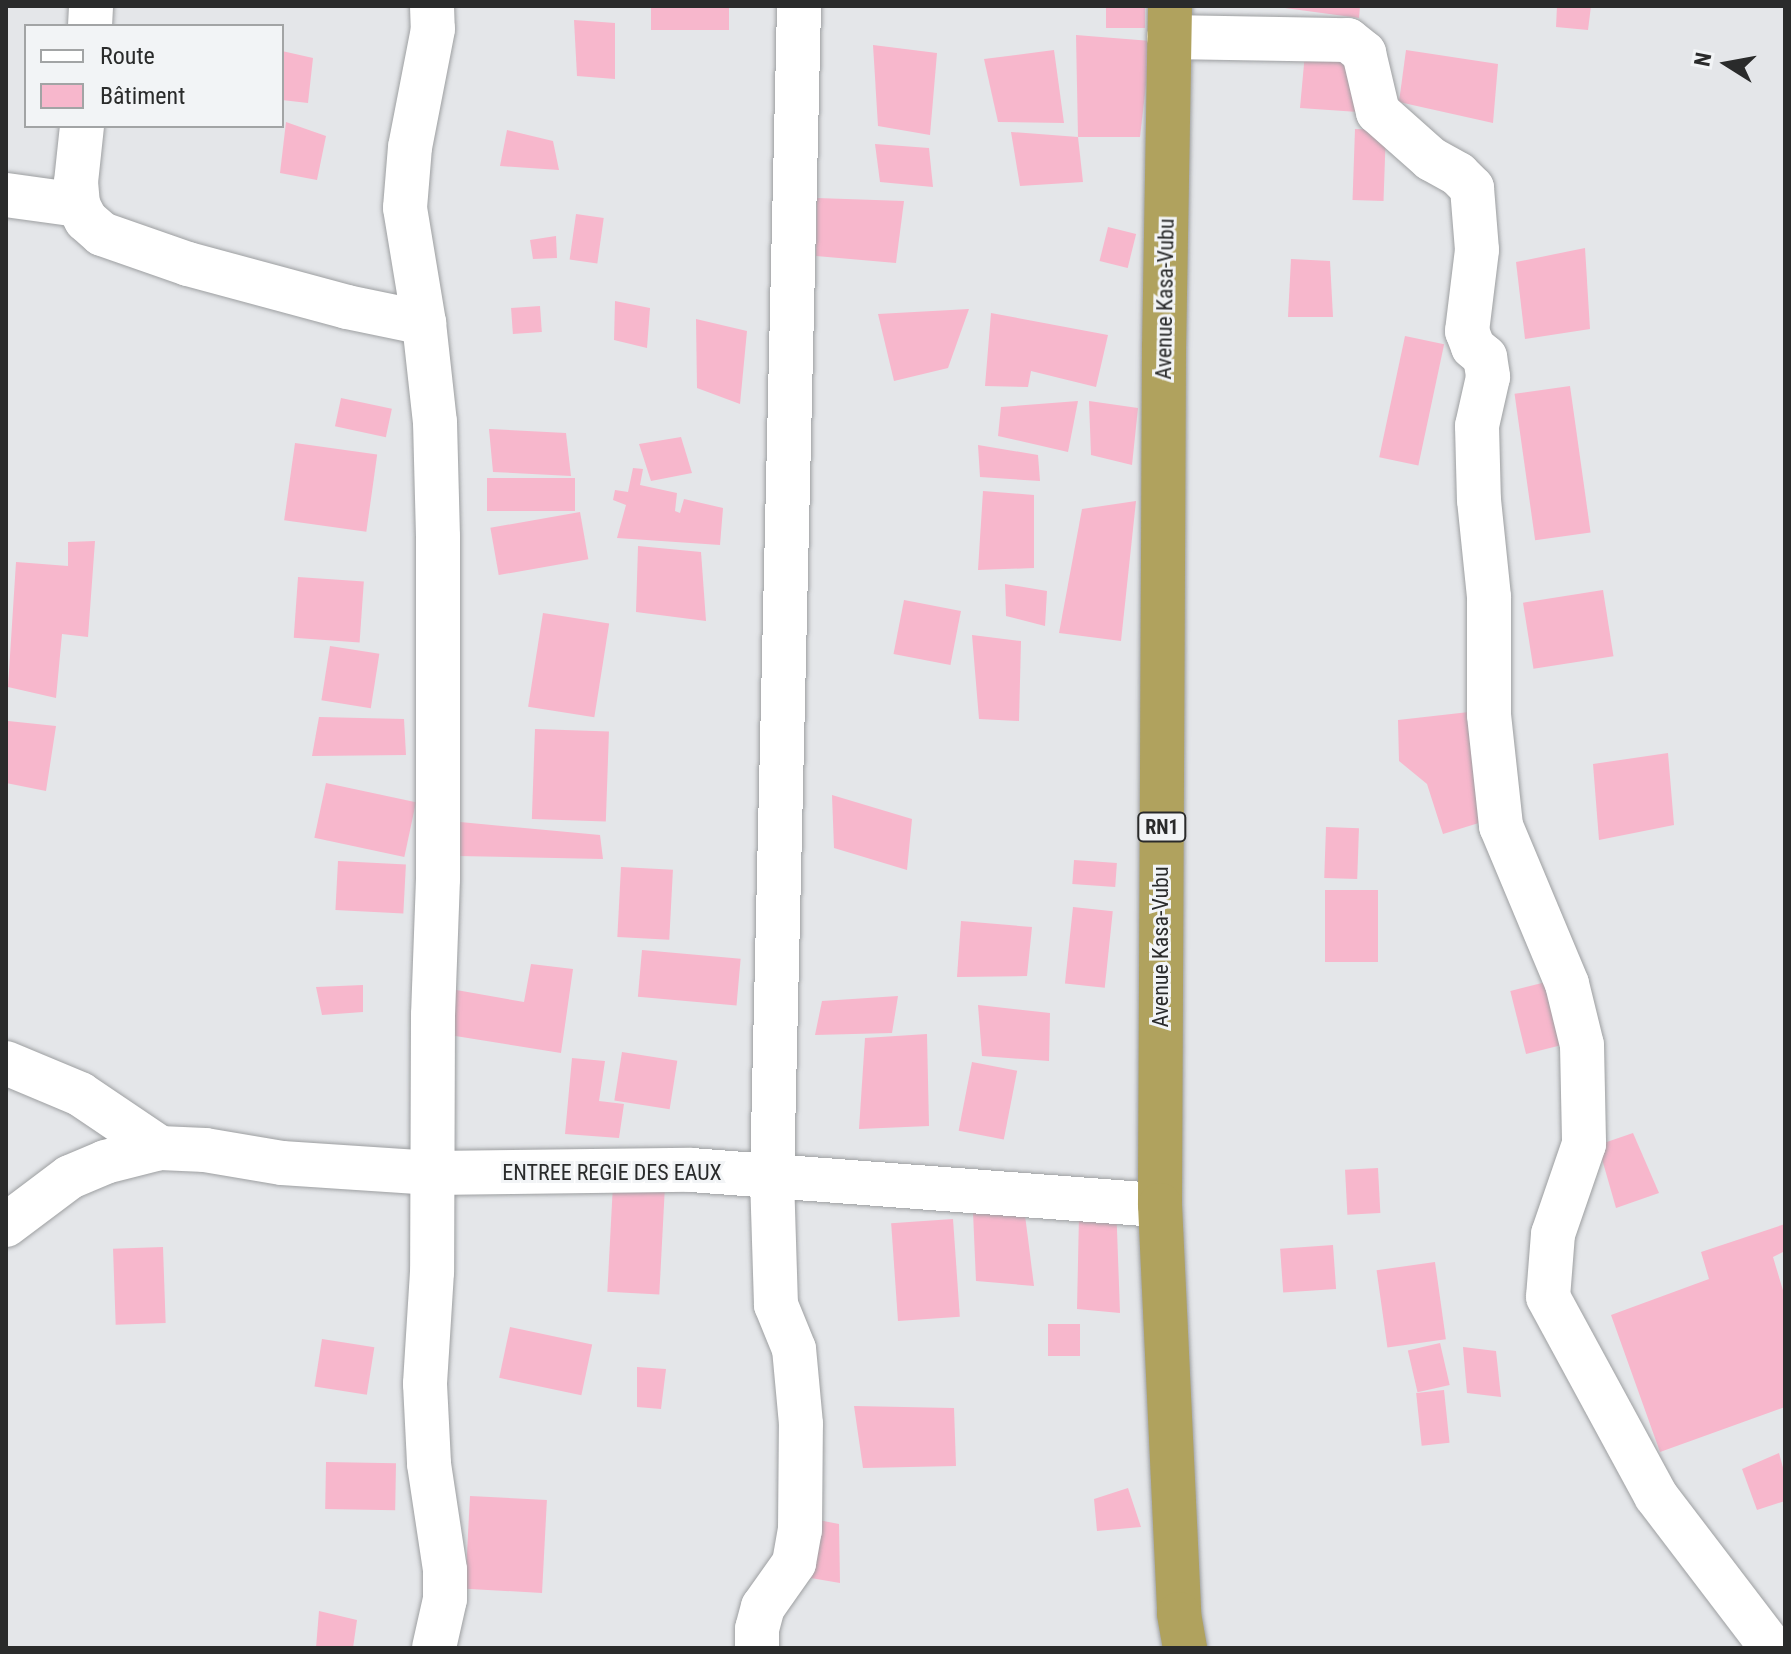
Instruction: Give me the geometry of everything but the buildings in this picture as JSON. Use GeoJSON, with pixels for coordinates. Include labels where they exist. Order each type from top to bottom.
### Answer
{"type":"FeatureCollection","features":[{"type":"Feature","properties":{"kind":"highway","name":"Avenue Kasa-Vubu"},"geometry":{"type":"LineString","coordinates":[[1169,21],[1160,1205],[1179,1614],[1185,1648]]}},
{"type":"Feature","properties":{"kind":"street"},"geometry":{"type":"LineString","coordinates":[[432,6],[433,29],[410,147],[405,208],[424,323],[435,422],[438,537],[438,879],[433,1015],[433,1173],[425,1384],[429,1464],[445,1570],[445,1599],[434,1648]]}},
{"type":"Feature","properties":{"kind":"street"},"geometry":{"type":"LineString","coordinates":[[757,1648],[757,1629],[763,1607],[794,1563],[800,1530],[801,1424],[794,1349],[776,1305],[772,1178],[799,6]]}},
{"type":"Feature","properties":{"kind":"street"},"geometry":{"type":"LineString","coordinates":[[1169,21],[1348,40],[1364,53],[1378,112],[1431,159],[1458,174],[1472,188],[1477,250],[1467,331],[1473,347],[1485,357],[1488,377],[1477,426],[1479,500],[1489,597],[1489,715],[1501,826],[1567,984],[1582,1045],[1584,1144],[1553,1234],[1548,1297],[1656,1496],[1772,1648]]}},
{"type":"Feature","properties":{"kind":"street"},"geometry":{"type":"LineString","coordinates":[[82,128],[76,182],[78,205],[86,220],[102,234],[347,307],[424,323]]}},
{"type":"Feature","properties":{"kind":"street"},"geometry":{"type":"LineString","coordinates":[[6,195],[78,205]]}},
{"type":"Feature","properties":{"kind":"street"},"geometry":{"type":"LineString","coordinates":[[6,1063],[80,1094],[160,1148]]}},
{"type":"Feature","properties":{"kind":"street"},"geometry":{"type":"LineString","coordinates":[[6,1225],[70,1177],[105,1162],[160,1148]]}},
{"type":"Feature","properties":{"kind":"street","name":"ENTREE REGIE DES EAUX"},"geometry":{"type":"LineString","coordinates":[[160,1148],[205,1150],[282,1163],[433,1173],[691,1170],[1160,1205]]}}]}
